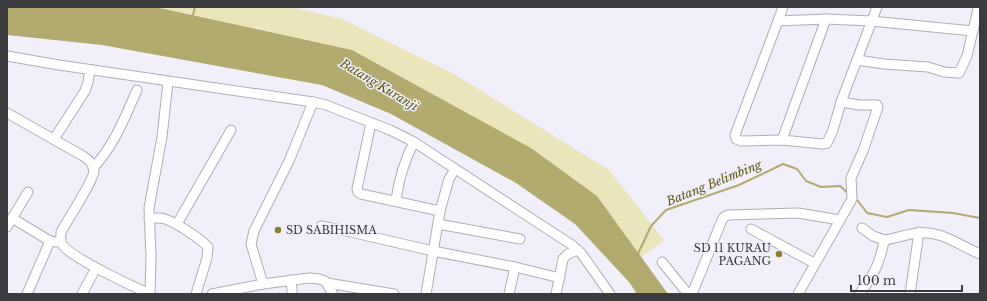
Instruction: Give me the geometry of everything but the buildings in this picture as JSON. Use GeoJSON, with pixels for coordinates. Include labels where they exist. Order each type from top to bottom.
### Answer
{"type":"FeatureCollection","features":[{"type":"Feature","properties":{"kind":"street"},"geometry":{"type":"LineString","coordinates":[[783,7],[735,138],[740,141],[782,140],[822,144],[827,143],[833,130],[856,60],[877,7]]}},
{"type":"Feature","properties":{"kind":"street"},"geometry":{"type":"LineString","coordinates":[[856,60],[884,64],[928,67],[944,72],[960,72],[967,56],[978,9]]}},
{"type":"Feature","properties":{"kind":"street"},"geometry":{"type":"LineString","coordinates":[[778,21],[826,19],[871,20],[973,31]]}},
{"type":"Feature","properties":{"kind":"street"},"geometry":{"type":"LineString","coordinates":[[782,140],[826,19]]}},
{"type":"Feature","properties":{"kind":"street"},"geometry":{"type":"LineString","coordinates":[[7,56],[35,62],[168,82],[314,102],[390,130],[414,142],[572,244],[610,294]]}},
{"type":"Feature","properties":{"kind":"street"},"geometry":{"type":"LineString","coordinates":[[54,139],[85,90],[90,70]]}},
{"type":"Feature","properties":{"kind":"street"},"geometry":{"type":"LineString","coordinates":[[12,218],[50,242],[60,242],[70,252],[96,268],[150,294],[151,256],[149,200],[162,137],[168,82]]}},
{"type":"Feature","properties":{"kind":"street"},"geometry":{"type":"LineString","coordinates":[[60,242],[61,232],[91,179],[93,168],[112,142],[138,90]]}},
{"type":"Feature","properties":{"kind":"street"},"geometry":{"type":"LineString","coordinates":[[263,284],[252,244],[254,231],[289,161],[314,102]]}},
{"type":"Feature","properties":{"kind":"street"},"geometry":{"type":"LineString","coordinates":[[798,294],[814,263],[852,199],[851,178],[863,151],[878,107],[877,105],[859,105],[841,102]]}},
{"type":"Feature","properties":{"kind":"street"},"geometry":{"type":"LineString","coordinates":[[7,113],[88,160],[93,168]]}},
{"type":"Feature","properties":{"kind":"street"},"geometry":{"type":"LineString","coordinates":[[371,123],[357,190],[361,194],[440,210]]}},
{"type":"Feature","properties":{"kind":"street"},"geometry":{"type":"LineString","coordinates":[[177,224],[231,130]]}},
{"type":"Feature","properties":{"kind":"street"},"geometry":{"type":"LineString","coordinates":[[396,200],[401,171],[414,142]]}},
{"type":"Feature","properties":{"kind":"street"},"geometry":{"type":"LineString","coordinates":[[426,294],[440,210],[449,179],[455,169]]}},
{"type":"Feature","properties":{"kind":"street"},"geometry":{"type":"LineString","coordinates":[[7,227],[28,192]]}},
{"type":"Feature","properties":{"kind":"street"},"geometry":{"type":"LineString","coordinates":[[692,294],[722,220],[728,215],[798,213],[840,220]]}},
{"type":"Feature","properties":{"kind":"street"},"geometry":{"type":"LineString","coordinates":[[149,219],[161,218],[177,224],[208,247],[196,294]]}},
{"type":"Feature","properties":{"kind":"street"},"geometry":{"type":"LineString","coordinates":[[438,224],[520,239]]}},
{"type":"Feature","properties":{"kind":"street"},"geometry":{"type":"LineString","coordinates":[[321,226],[560,278]]}},
{"type":"Feature","properties":{"kind":"street"},"geometry":{"type":"LineString","coordinates":[[862,228],[873,236],[884,240],[919,232],[935,234],[947,238],[980,254]]}},
{"type":"Feature","properties":{"kind":"street"},"geometry":{"type":"LineString","coordinates":[[752,229],[814,263]]}},
{"type":"Feature","properties":{"kind":"street"},"geometry":{"type":"LineString","coordinates":[[910,294],[919,232]]}},
{"type":"Feature","properties":{"kind":"street"},"geometry":{"type":"LineString","coordinates":[[859,294],[868,284],[877,266],[882,254],[884,240]]}},
{"type":"Feature","properties":{"kind":"street"},"geometry":{"type":"LineString","coordinates":[[27,294],[50,242]]}},
{"type":"Feature","properties":{"kind":"street"},"geometry":{"type":"LineString","coordinates":[[556,294],[563,259],[565,256],[578,250]]}},
{"type":"Feature","properties":{"kind":"street"},"geometry":{"type":"LineString","coordinates":[[662,262],[688,294]]}},
{"type":"Feature","properties":{"kind":"street"},"geometry":{"type":"LineString","coordinates":[[509,294],[515,267]]}},
{"type":"Feature","properties":{"kind":"street"},"geometry":{"type":"LineString","coordinates":[[82,294],[96,268]]}},
{"type":"Feature","properties":{"kind":"street"},"geometry":{"type":"LineString","coordinates":[[212,294],[263,284],[314,278],[327,283],[394,294]]}},
{"type":"Feature","properties":{"kind":"street"},"geometry":{"type":"LineString","coordinates":[[290,280],[292,294]]}},
{"type":"Feature","properties":{"kind":"street"},"geometry":{"type":"LineString","coordinates":[[327,283],[333,294]]}},
{"type":"Feature","properties":{"kind":"shaded area"},"geometry":{"type":"Polygon","coordinates":[[[156,7],[293,7],[342,19],[454,74],[609,170],[664,240],[641,257],[597,196],[531,148],[352,50],[156,7]]]}},
{"type":"Feature","properties":{"kind":"water","name":"Batang Kuranji"},"geometry":{"type":"Polygon","coordinates":[[[7,7],[155,7],[352,50],[531,148],[597,196],[668,294],[637,294],[629,282],[575,224],[516,183],[391,114],[322,85],[102,45],[7,35],[7,7]]]}},
{"type":"Feature","properties":{"kind":"waterway"},"geometry":{"type":"LineString","coordinates":[[193,15],[195,7]]}},
{"type":"Feature","properties":{"kind":"waterway","name":"Batang Belimbing"},"geometry":{"type":"LineString","coordinates":[[637,256],[651,226],[666,210],[739,185],[783,164],[797,169],[806,181],[821,187],[840,186],[849,194]]}},
{"type":"Feature","properties":{"kind":"waterway","name":"Batang Belimbing"},"geometry":{"type":"LineString","coordinates":[[854,198],[867,213],[887,217],[909,210],[953,213],[980,218]]}},
{"type":"Feature","properties":{"kind":"place","name":"SD SABIHISMA"},"geometry":{"type":"Point","coordinates":[278,230]}},
{"type":"Feature","properties":{"kind":"place","name":"SD 11 KURAU PAGANG"},"geometry":{"type":"Point","coordinates":[779,254]}}]}
